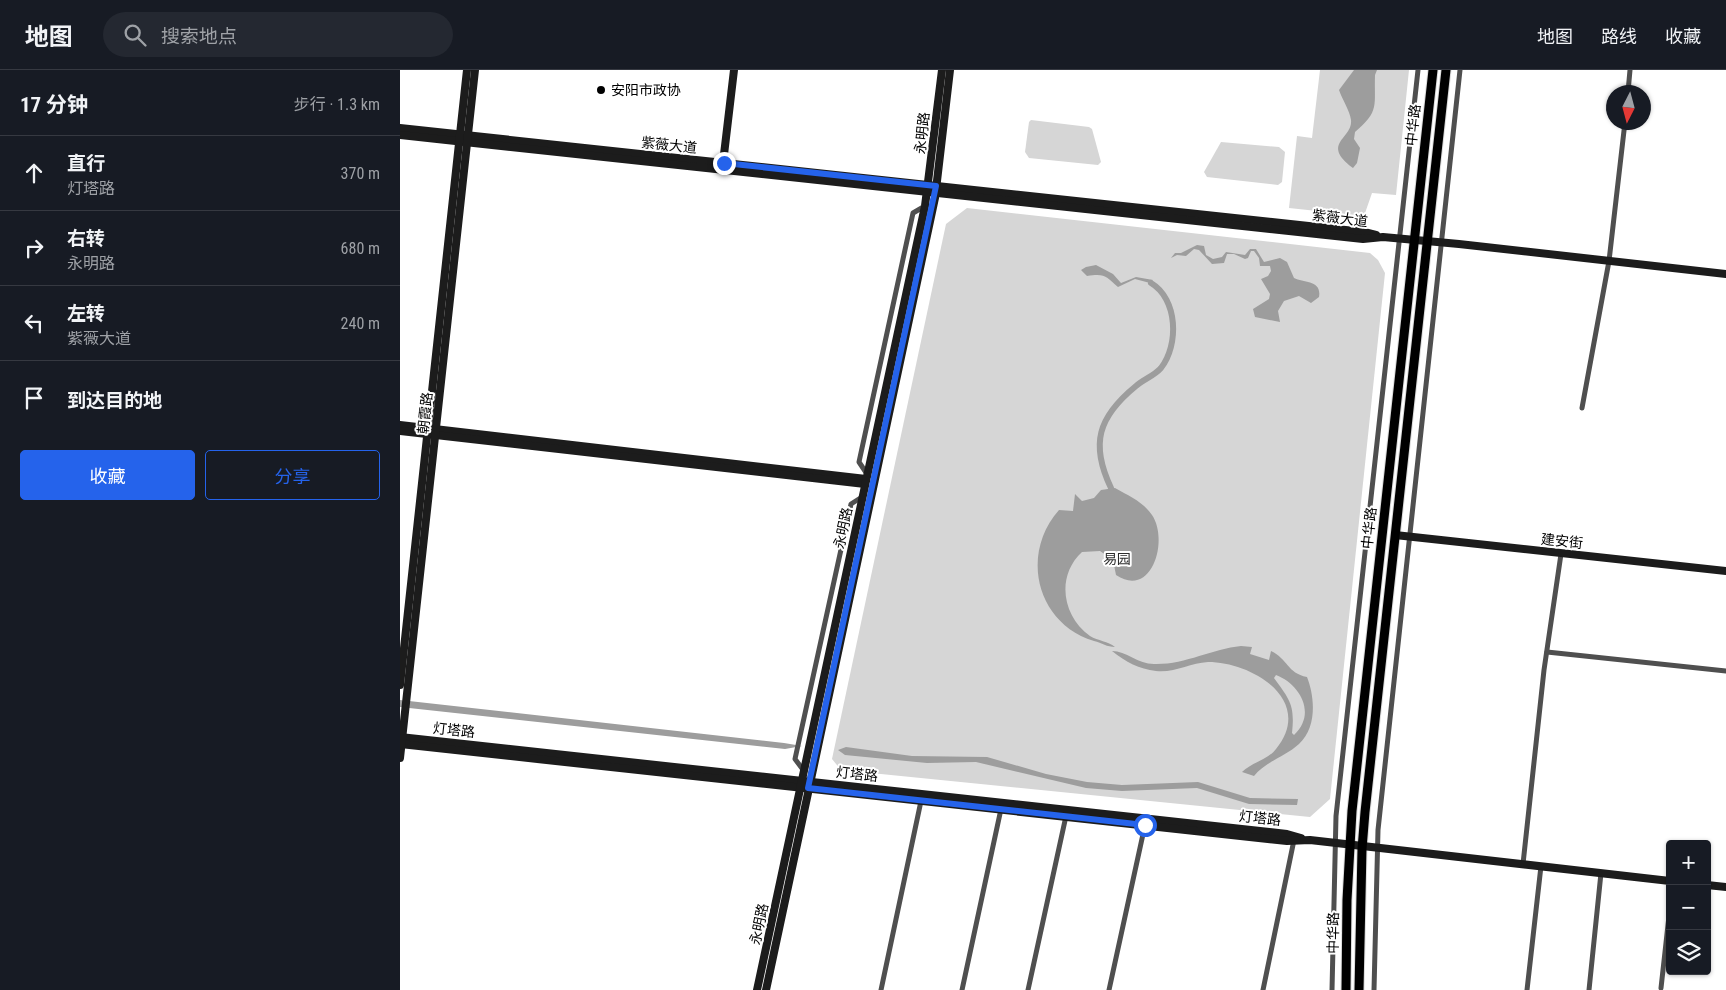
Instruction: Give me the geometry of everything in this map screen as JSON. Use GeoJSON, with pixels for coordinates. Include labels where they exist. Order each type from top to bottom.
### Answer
{"type":"FeatureCollection","features":[{"type":"Feature","properties":{"kind":"highway","name":"中华路"},"geometry":{"type":"LineString","coordinates":[[1346,990],[1349,844],[1433,70]]}},
{"type":"Feature","properties":{"kind":"highway","name":"中华路"},"geometry":{"type":"LineString","coordinates":[[1359,990],[1362,846],[1446,70]]}},
{"type":"Feature","properties":{"kind":"street","name":"朝霞路"},"geometry":{"type":"LineString","coordinates":[[464,138],[467,70]]}},
{"type":"Feature","properties":{"kind":"street","name":"朝霞路"},"geometry":{"type":"LineString","coordinates":[[400,758],[432,432],[464,138],[475,70]]}},
{"type":"Feature","properties":{"kind":"street"},"geometry":{"type":"LineString","coordinates":[[724,163],[734,70]]}},
{"type":"Feature","properties":{"kind":"street","name":"永明路"},"geometry":{"type":"LineString","coordinates":[[766,990],[805,785],[804,771],[925,206],[932,189],[942,70]]}},
{"type":"Feature","properties":{"kind":"street","name":"永明路"},"geometry":{"type":"LineString","coordinates":[[758,990],[805,785],[932,189],[950,70]]}},
{"type":"Feature","properties":{"kind":"street"},"geometry":{"type":"LineString","coordinates":[[1332,990],[1336,816],[1418,70]]}},
{"type":"Feature","properties":{"kind":"street"},"geometry":{"type":"LineString","coordinates":[[1374,990],[1377,848],[1460,70]]}},
{"type":"Feature","properties":{"kind":"street"},"geometry":{"type":"LineString","coordinates":[[1629,85],[1630,70]]}},
{"type":"Feature","properties":{"kind":"street","name":"紫薇大道"},"geometry":{"type":"LineString","coordinates":[[400,128],[464,138],[932,189],[1364,232],[1383,238],[1726,274]]}},
{"type":"Feature","properties":{"kind":"street"},"geometry":{"type":"LineString","coordinates":[[1582,408],[1609,261],[1623,130]]}},
{"type":"Feature","properties":{"kind":"street","name":"紫薇大道"},"geometry":{"type":"LineString","coordinates":[[400,135],[464,138],[724,163],[932,189]]}},
{"type":"Feature","properties":{"kind":"street"},"geometry":{"type":"LineString","coordinates":[[400,426],[432,432]]}},
{"type":"Feature","properties":{"kind":"street"},"geometry":{"type":"LineString","coordinates":[[400,431],[432,432],[866,479]]}},
{"type":"Feature","properties":{"kind":"street","name":"朝霞路"},"geometry":{"type":"LineString","coordinates":[[400,685],[432,432]]}},
{"type":"Feature","properties":{"kind":"street","name":"建安街"},"geometry":{"type":"LineString","coordinates":[[1395,536],[1726,571]]}},
{"type":"Feature","properties":{"kind":"street"},"geometry":{"type":"LineString","coordinates":[[1523,864],[1547,652],[1562,554]]}},
{"type":"Feature","properties":{"kind":"street"},"geometry":{"type":"LineString","coordinates":[[1547,652],[1726,671]]}},
{"type":"Feature","properties":{"kind":"street","name":"灯塔路"},"geometry":{"type":"LineString","coordinates":[[401,740],[805,785],[1287,834],[1310,840]]}},
{"type":"Feature","properties":{"kind":"street","name":"灯塔路"},"geometry":{"type":"LineString","coordinates":[[805,785],[921,801],[1294,840],[1349,844],[1666,881]]}},
{"type":"Feature","properties":{"kind":"street"},"geometry":{"type":"LineString","coordinates":[[880,990],[921,801]]}},
{"type":"Feature","properties":{"kind":"street"},"geometry":{"type":"LineString","coordinates":[[962,990],[1000,809]]}},
{"type":"Feature","properties":{"kind":"street"},"geometry":{"type":"LineString","coordinates":[[1028,990],[1066,816]]}},
{"type":"Feature","properties":{"kind":"street"},"geometry":{"type":"LineString","coordinates":[[1109,990],[1145,825]]}},
{"type":"Feature","properties":{"kind":"street"},"geometry":{"type":"LineString","coordinates":[[1263,990],[1294,840]]}},
{"type":"Feature","properties":{"kind":"street"},"geometry":{"type":"LineString","coordinates":[[1527,990],[1541,866]]}},
{"type":"Feature","properties":{"kind":"street"},"geometry":{"type":"LineString","coordinates":[[1589,990],[1601,873]]}},
{"type":"Feature","properties":{"kind":"street"},"geometry":{"type":"LineString","coordinates":[[1711,885],[1726,887]]}},
{"type":"Feature","properties":{"kind":"street"},"geometry":{"type":"LineString","coordinates":[[1661,988],[1667,930]]}},
{"type":"Feature","properties":{"kind":"green space"},"geometry":{"type":"Polygon","coordinates":[[[1320,70],[1409,70],[1396,195],[1372,193],[1364,216],[1289,208],[1297,136],[1312,138],[1320,70]]]}},
{"type":"Feature","properties":{"kind":"green space"},"geometry":{"type":"Polygon","coordinates":[[[1031,120],[1089,127],[1092,129],[1101,162],[1098,165],[1029,158],[1025,152],[1029,122],[1031,120]]]}},
{"type":"Feature","properties":{"kind":"green space"},"geometry":{"type":"Polygon","coordinates":[[[1221,142],[1279,147],[1285,152],[1282,182],[1278,185],[1207,177],[1204,172],[1221,142]]]}},
{"type":"Feature","properties":{"kind":"green space","name":"易园"},"geometry":{"type":"Polygon","coordinates":[[[967,208],[1370,253],[1378,260],[1385,273],[1330,799],[1310,817],[841,770],[832,759],[946,224],[967,208]]]}},
{"type":"Feature","properties":{"kind":"shaded area"},"geometry":{"type":"Polygon","coordinates":[[[1354,70],[1377,70],[1375,75],[1375,101],[1372,113],[1369,119],[1355,132],[1354,139],[1360,148],[1357,163],[1353,168],[1339,153],[1338,147],[1348,132],[1351,120],[1339,90],[1354,70]]]}},
{"type":"Feature","properties":{"kind":"shaded area"},"geometry":{"type":"Polygon","coordinates":[[[1197,245],[1204,246],[1206,255],[1213,259],[1222,257],[1226,252],[1245,255],[1250,249],[1256,249],[1264,262],[1280,258],[1287,262],[1294,278],[1311,283],[1318,288],[1319,297],[1311,303],[1299,296],[1284,301],[1278,311],[1280,322],[1255,317],[1253,309],[1269,299],[1270,294],[1261,279],[1268,276],[1271,271],[1270,266],[1260,266],[1259,258],[1254,251],[1251,251],[1248,258],[1245,259],[1234,254],[1227,254],[1224,263],[1212,264],[1199,250],[1194,249],[1186,256],[1177,255],[1171,258],[1175,253],[1181,253],[1197,245]]]}},
{"type":"Feature","properties":{"kind":"shaded area"},"geometry":{"type":"Polygon","coordinates":[[[1096,265],[1113,274],[1121,283],[1136,277],[1153,280],[1150,283],[1135,279],[1118,287],[1108,278],[1098,275],[1087,276],[1081,270],[1096,265]]]}},
{"type":"Feature","properties":{"kind":"shaded area"},"geometry":{"type":"Polygon","coordinates":[[[1115,488],[1140,502],[1152,515],[1157,526],[1159,538],[1158,551],[1154,563],[1148,573],[1139,579],[1129,580],[1116,575],[1113,560],[1100,551],[1082,552],[1068,572],[1066,596],[1073,618],[1081,628],[1090,636],[1115,647],[1107,646],[1074,632],[1059,619],[1047,603],[1040,585],[1038,566],[1040,546],[1047,528],[1059,510],[1073,511],[1075,494],[1082,501],[1094,498],[1101,490],[1115,488]]]}},
{"type":"Feature","properties":{"kind":"shaded area"},"geometry":{"type":"Polygon","coordinates":[[[1252,647],[1250,654],[1269,660],[1271,651],[1277,654],[1291,669],[1307,677],[1312,694],[1312,721],[1305,737],[1294,748],[1264,766],[1254,776],[1242,772],[1273,753],[1286,731],[1288,715],[1283,700],[1274,688],[1260,677],[1243,669],[1225,664],[1208,662],[1170,671],[1156,671],[1144,669],[1133,664],[1112,651],[1143,662],[1165,664],[1230,648],[1252,647]],[[1276,675],[1274,678],[1290,703],[1293,716],[1292,733],[1294,735],[1301,727],[1305,709],[1303,700],[1298,692],[1285,679],[1276,675]]]}},
{"type":"Feature","properties":{"kind":"shaded area"},"geometry":{"type":"Polygon","coordinates":[[[400,700],[802,746],[785,749],[400,707],[400,700]]]}},
{"type":"Feature","properties":{"kind":"shaded area"},"geometry":{"type":"Polygon","coordinates":[[[846,747],[912,756],[987,757],[1046,774],[1087,782],[1122,785],[1198,782],[1250,798],[1298,799],[1297,805],[1249,804],[1197,788],[1122,791],[1086,788],[976,762],[927,763],[845,755],[838,750],[846,747]]]}},
{"type":"Feature","properties":{"kind":"waterway"},"geometry":{"type":"LineString","coordinates":[[1111,488],[1104,472],[1100,445],[1101,432],[1106,420],[1123,397],[1161,368],[1171,347],[1173,335],[1171,311],[1160,290],[1151,283]]}},
{"type":"Feature","properties":{"kind":"place","name":"安阳市政协"},"geometry":{"type":"Point","coordinates":[601,90]}},
{"type":"Feature","properties":{"kind":"route"},"geometry":{"type":"LineString","coordinates":[[724,163],[936,186],[929,228],[908,318],[808,788],[1145,825]]}}]}
